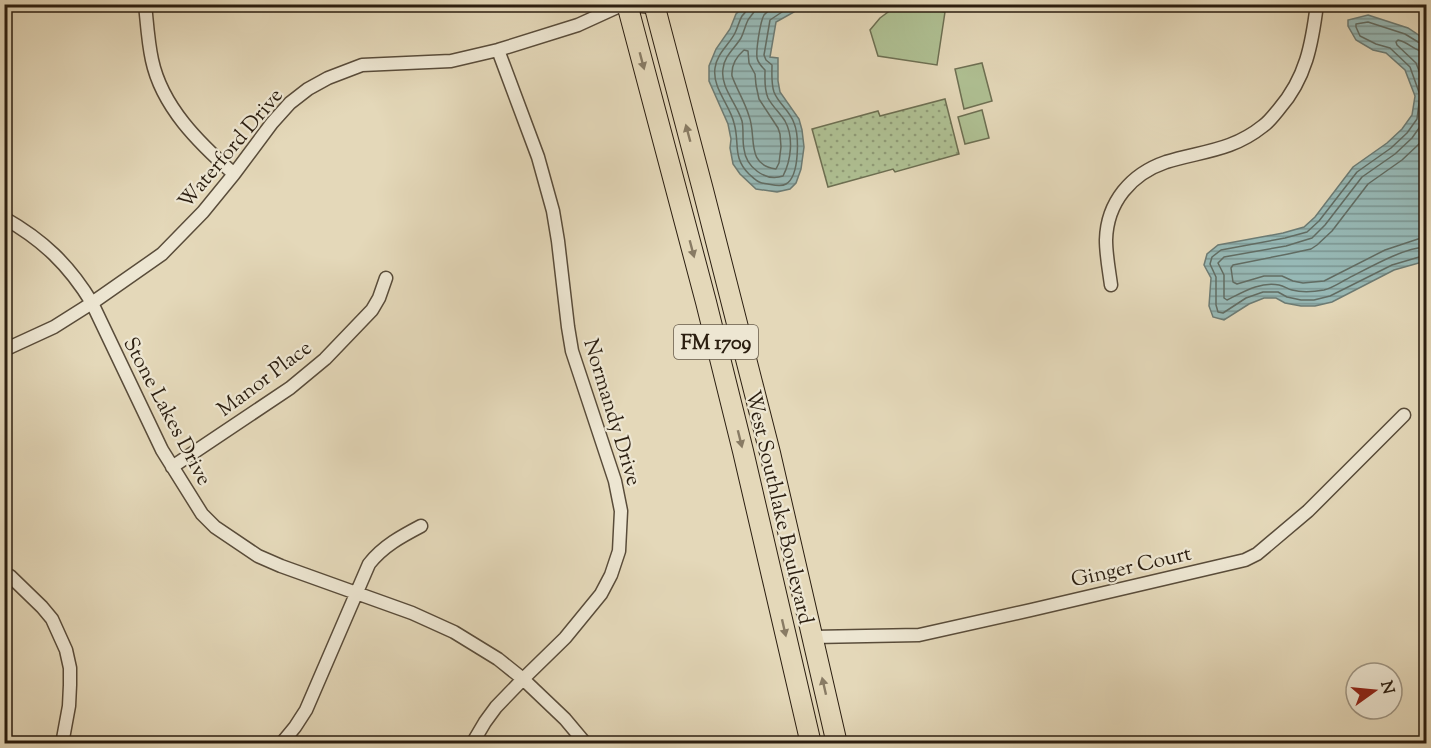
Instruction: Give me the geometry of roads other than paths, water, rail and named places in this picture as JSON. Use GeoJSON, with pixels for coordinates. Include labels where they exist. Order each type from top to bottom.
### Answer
{"type":"FeatureCollection","features":[{"type":"Feature","properties":{"kind":"main road","name":"West Southlake Boulevard"},"geometry":{"type":"LineString","coordinates":[[626,4],[706,302],[811,744]]}},
{"type":"Feature","properties":{"kind":"main road","name":"West Southlake Boulevard"},"geometry":{"type":"LineString","coordinates":[[652,5],[706,200],[770,453],[837,744]]}},
{"type":"Feature","properties":{"kind":"street"},"geometry":{"type":"LineString","coordinates":[[145,4],[152,59],[158,82],[181,120],[203,146],[234,174]]}},
{"type":"Feature","properties":{"kind":"street","name":"Waterford Drive"},"geometry":{"type":"LineString","coordinates":[[4,350],[54,327],[162,254],[203,212],[272,123],[290,103],[308,89],[328,78],[362,65],[451,61],[498,50],[578,25],[626,4]]}},
{"type":"Feature","properties":{"kind":"street"},"geometry":{"type":"LineString","coordinates":[[1111,285],[1106,237],[1109,219],[1114,205],[1129,183],[1139,175],[1165,163],[1226,148],[1240,142],[1265,125],[1287,100],[1305,68],[1312,44],[1317,4]]}},
{"type":"Feature","properties":{"kind":"street","name":"Normandy Drive"},"geometry":{"type":"LineString","coordinates":[[472,744],[496,707],[565,638],[601,594],[611,575],[619,551],[621,511],[615,481],[572,351],[553,211],[538,157],[498,50]]}},
{"type":"Feature","properties":{"kind":"street","name":"Stone Lakes Drive"},"geometry":{"type":"LineString","coordinates":[[4,218],[31,235],[59,258],[81,285],[92,303],[162,450],[202,514],[215,527],[258,556],[454,632],[498,659],[523,679],[565,719],[586,744]]}},
{"type":"Feature","properties":{"kind":"street","name":"Manor Place"},"geometry":{"type":"LineString","coordinates":[[172,467],[290,388],[325,359],[372,310],[380,298],[386,278]]}},
{"type":"Feature","properties":{"kind":"street","name":"Ginger Court"},"geometry":{"type":"LineString","coordinates":[[813,637],[919,635],[1245,560],[1257,554],[1308,511],[1404,415]]}},
{"type":"Feature","properties":{"kind":"street"},"geometry":{"type":"LineString","coordinates":[[281,744],[306,710],[369,564],[377,554],[401,536],[421,526]]}},
{"type":"Feature","properties":{"kind":"street"},"geometry":{"type":"LineString","coordinates":[[10,576],[52,619],[66,650],[70,685],[69,706],[62,744]]}},
{"type":"Feature","properties":{"kind":"water"},"geometry":{"type":"Polygon","coordinates":[[[745,5],[796,5],[794,12],[776,22],[770,57],[778,58],[780,92],[799,119],[804,147],[801,169],[796,183],[790,189],[777,192],[756,189],[733,164],[728,124],[709,81],[709,66],[716,49],[730,29],[736,14],[745,5]]]}},
{"type":"Feature","properties":{"kind":"water"},"geometry":{"type":"Polygon","coordinates":[[[1368,15],[1408,28],[1426,40],[1426,261],[1394,270],[1332,302],[1301,306],[1285,303],[1276,298],[1264,298],[1249,304],[1224,320],[1213,317],[1209,306],[1211,278],[1204,265],[1207,254],[1218,245],[1304,227],[1315,217],[1353,167],[1387,143],[1402,129],[1412,115],[1415,96],[1405,70],[1386,53],[1373,50],[1356,40],[1348,26],[1348,20],[1368,15]]]}}]}
